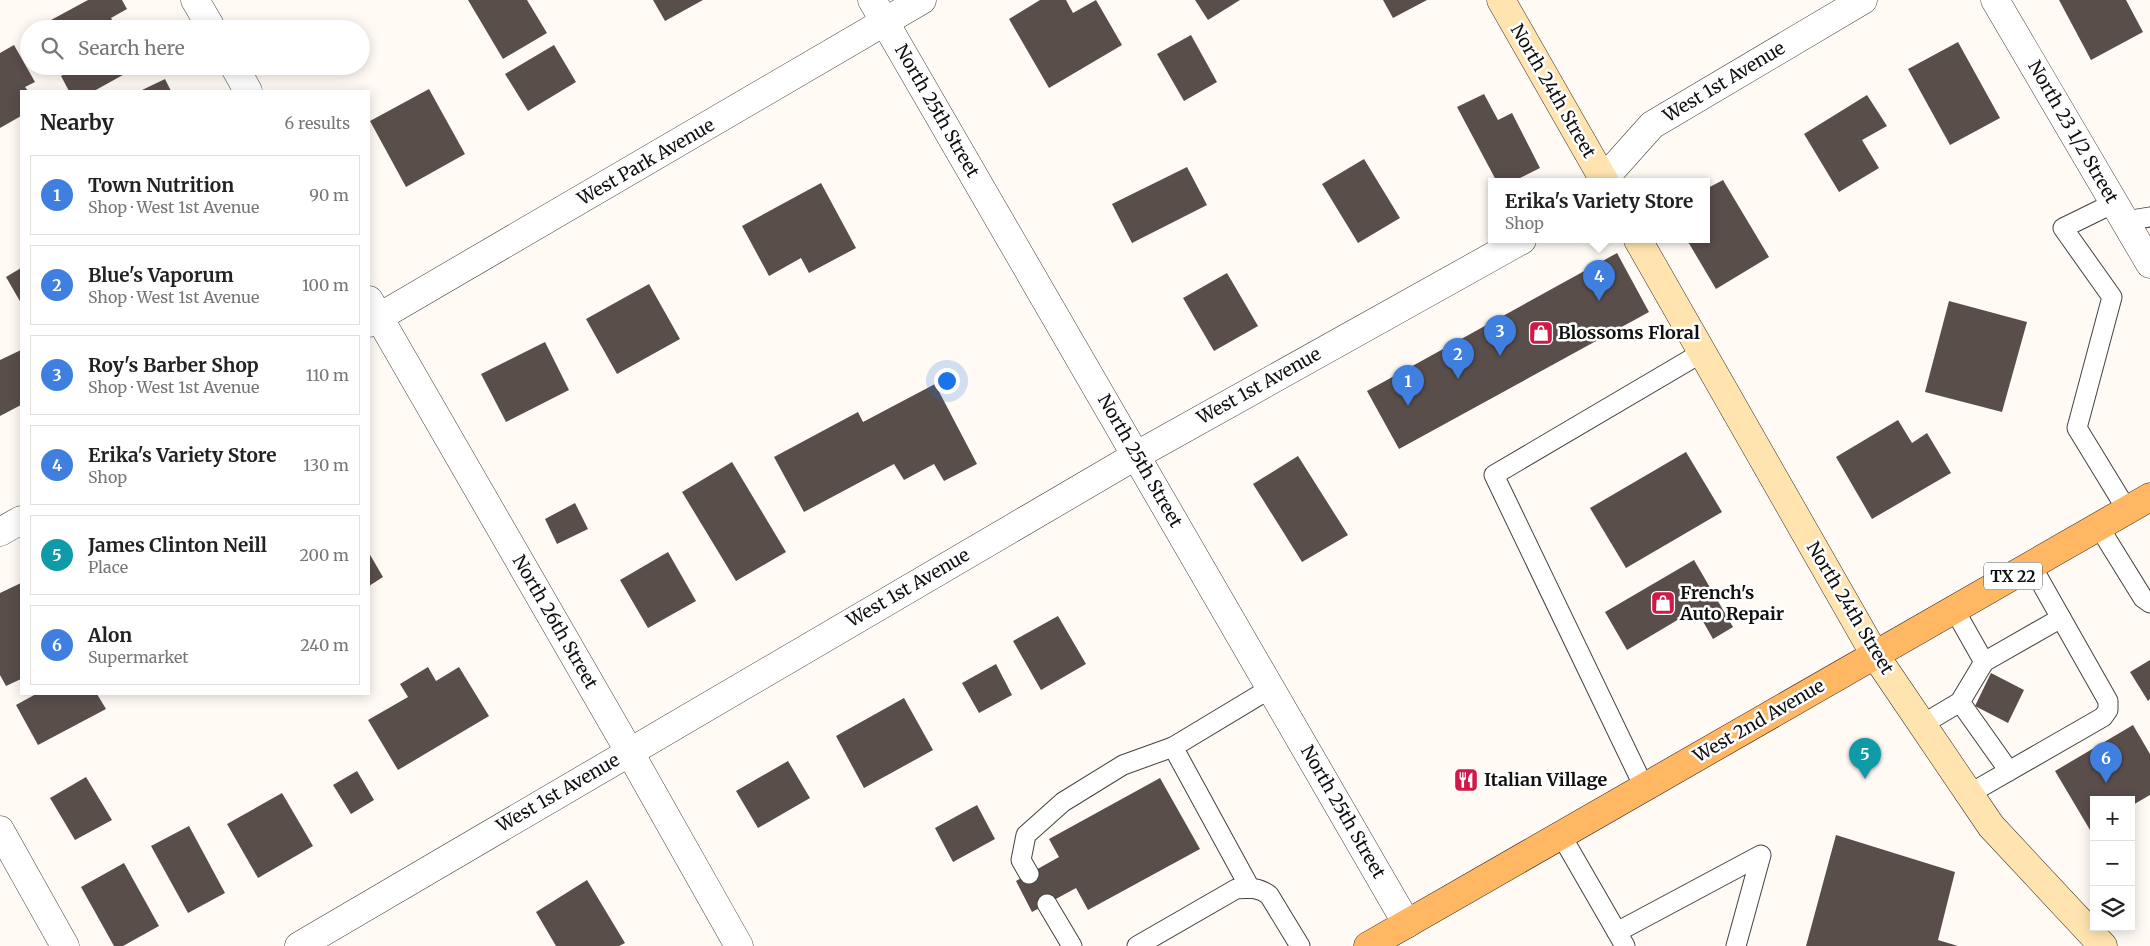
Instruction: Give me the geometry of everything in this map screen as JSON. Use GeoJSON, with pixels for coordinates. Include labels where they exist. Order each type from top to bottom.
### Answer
{"type":"FeatureCollection","features":[{"type":"Feature","properties":{"kind":"main road","name":"West 2nd Avenue"},"geometry":{"type":"LineString","coordinates":[[1368,946],[2139,504]]}},
{"type":"Feature","properties":{"kind":"street"},"geometry":{"type":"LineString","coordinates":[[195,0],[207,20]]}},
{"type":"Feature","properties":{"kind":"street","name":"West Park Avenue"},"geometry":{"type":"LineString","coordinates":[[372,313],[878,11],[922,0]]}},
{"type":"Feature","properties":{"kind":"street","name":"North 24th Street"},"geometry":{"type":"LineString","coordinates":[[1501,0],[1601,178]]}},
{"type":"Feature","properties":{"kind":"street","name":"West 1st Avenue"},"geometry":{"type":"LineString","coordinates":[[1606,178],[1652,125],[1863,0]]}},
{"type":"Feature","properties":{"kind":"street","name":"North 23 1/2 Street"},"geometry":{"type":"LineString","coordinates":[[1995,0],[2130,213],[2150,264]]}},
{"type":"Feature","properties":{"kind":"street","name":"North 25th Street"},"geometry":{"type":"LineString","coordinates":[[878,11],[1407,924]]}},
{"type":"Feature","properties":{"kind":"street"},"geometry":{"type":"LineString","coordinates":[[239,75],[247,90]]}},
{"type":"Feature","properties":{"kind":"street","name":"West 1st Avenue"},"geometry":{"type":"LineString","coordinates":[[299,946],[1136,454],[1517,243]]}},
{"type":"Feature","properties":{"kind":"street","name":"North 24th Street"},"geometry":{"type":"LineString","coordinates":[[1640,243],[1875,655],[1991,826],[2103,946]]}},
{"type":"Feature","properties":{"kind":"street","name":"North 26th Street"},"geometry":{"type":"LineString","coordinates":[[372,313],[629,751],[739,946]]}},
{"type":"Feature","properties":{"kind":"street"},"geometry":{"type":"LineString","coordinates":[[0,532],[20,521]]}},
{"type":"Feature","properties":{"kind":"street"},"geometry":{"type":"LineString","coordinates":[[0,830],[65,946]]}},
{"type":"Feature","properties":{"kind":"lane"},"geometry":{"type":"LineString","coordinates":[[2130,213],[2064,228],[2112,298],[2077,428],[2139,504]]}},
{"type":"Feature","properties":{"kind":"lane"},"geometry":{"type":"LineString","coordinates":[[1644,787],[1494,475],[1703,352]]}},
{"type":"Feature","properties":{"kind":"lane"},"geometry":{"type":"LineString","coordinates":[[2099,527],[2143,598],[2150,603]]}},
{"type":"Feature","properties":{"kind":"lane"},"geometry":{"type":"LineString","coordinates":[[1969,794],[2103,717],[2108,710],[2108,701],[2032,565]]}},
{"type":"Feature","properties":{"kind":"lane"},"geometry":{"type":"LineString","coordinates":[[1954,609],[1984,662]]}},
{"type":"Feature","properties":{"kind":"lane"},"geometry":{"type":"LineString","coordinates":[[1923,724],[1960,702],[1984,662],[2061,618]]}},
{"type":"Feature","properties":{"kind":"lane"},"geometry":{"type":"LineString","coordinates":[[1029,874],[1020,860],[1026,835],[1062,802],[1123,765],[1173,747],[1271,688]]}},
{"type":"Feature","properties":{"kind":"lane"},"geometry":{"type":"LineString","coordinates":[[1960,702],[2008,772]]}},
{"type":"Feature","properties":{"kind":"lane"},"geometry":{"type":"LineString","coordinates":[[1173,747],[1250,888]]}},
{"type":"Feature","properties":{"kind":"lane"},"geometry":{"type":"LineString","coordinates":[[1561,835],[1621,939],[1761,855],[1736,946]]}},
{"type":"Feature","properties":{"kind":"lane"},"geometry":{"type":"LineString","coordinates":[[1137,946],[1236,889],[1250,888],[1262,890],[1269,895],[1300,946]]}},
{"type":"Feature","properties":{"kind":"lane"},"geometry":{"type":"LineString","coordinates":[[1047,904],[1072,946]]}},
{"type":"Feature","properties":{"kind":"building"},"geometry":{"type":"Polygon","coordinates":[[[88,0],[122,0],[127,9],[111,18],[112,20],[51,20],[88,0]]]}},
{"type":"Feature","properties":{"kind":"building"},"geometry":{"type":"Polygon","coordinates":[[[468,0],[527,0],[547,33],[503,59],[468,0]]]}},
{"type":"Feature","properties":{"kind":"building"},"geometry":{"type":"Polygon","coordinates":[[[653,0],[703,0],[665,21],[653,0]]]}},
{"type":"Feature","properties":{"kind":"building"},"geometry":{"type":"Polygon","coordinates":[[[1040,0],[1066,0],[1073,13],[1096,0],[1122,45],[1049,88],[1009,19],[1040,0]]]}},
{"type":"Feature","properties":{"kind":"building"},"geometry":{"type":"Polygon","coordinates":[[[1195,0],[1240,0],[1208,20],[1195,0]]]}},
{"type":"Feature","properties":{"kind":"building"},"geometry":{"type":"Polygon","coordinates":[[[1383,0],[1427,0],[1393,18],[1383,0]]]}},
{"type":"Feature","properties":{"kind":"building"},"geometry":{"type":"Polygon","coordinates":[[[2059,0],[2126,0],[2143,32],[2091,60],[2059,0]]]}},
{"type":"Feature","properties":{"kind":"building"},"geometry":{"type":"Polygon","coordinates":[[[1191,35],[1217,82],[1184,101],[1157,54],[1191,35]]]}},
{"type":"Feature","properties":{"kind":"building"},"geometry":{"type":"Polygon","coordinates":[[[1958,42],[2000,118],[1950,145],[1908,69],[1958,42]]]}},
{"type":"Feature","properties":{"kind":"building"},"geometry":{"type":"Polygon","coordinates":[[[14,45],[20,56],[20,75],[31,75],[35,82],[25,87],[27,90],[20,90],[20,117],[0,128],[0,53],[14,45]]]}},
{"type":"Feature","properties":{"kind":"building"},"geometry":{"type":"Polygon","coordinates":[[[554,45],[576,82],[528,111],[505,74],[554,45]]]}},
{"type":"Feature","properties":{"kind":"building"},"geometry":{"type":"Polygon","coordinates":[[[123,75],[96,90],[68,90],[61,76],[123,75]]]}},
{"type":"Feature","properties":{"kind":"building"},"geometry":{"type":"Polygon","coordinates":[[[165,79],[170,90],[142,90],[165,79]]]}},
{"type":"Feature","properties":{"kind":"building"},"geometry":{"type":"Polygon","coordinates":[[[429,89],[465,154],[406,187],[370,121],[429,89]]]}},
{"type":"Feature","properties":{"kind":"building"},"geometry":{"type":"Polygon","coordinates":[[[1484,94],[1498,120],[1512,113],[1540,168],[1520,178],[1495,178],[1457,107],[1484,94]]]}},
{"type":"Feature","properties":{"kind":"building"},"geometry":{"type":"Polygon","coordinates":[[[1867,95],[1887,126],[1862,140],[1879,168],[1839,192],[1804,134],[1867,95]]]}},
{"type":"Feature","properties":{"kind":"building"},"geometry":{"type":"Polygon","coordinates":[[[1364,159],[1400,218],[1358,243],[1322,184],[1364,159]]]}},
{"type":"Feature","properties":{"kind":"building"},"geometry":{"type":"Polygon","coordinates":[[[1187,167],[1207,205],[1132,243],[1112,204],[1187,167]]]}},
{"type":"Feature","properties":{"kind":"building"},"geometry":{"type":"Polygon","coordinates":[[[1723,180],[1769,257],[1716,289],[1689,243],[1710,243],[1710,187],[1723,180]]]}},
{"type":"Feature","properties":{"kind":"building"},"geometry":{"type":"Polygon","coordinates":[[[821,183],[856,248],[809,273],[801,258],[769,276],[742,226],[821,183]]]}},
{"type":"Feature","properties":{"kind":"building"},"geometry":{"type":"Polygon","coordinates":[[[1617,253],[1649,312],[1399,449],[1367,391],[1617,253]]]}},
{"type":"Feature","properties":{"kind":"building"},"geometry":{"type":"Polygon","coordinates":[[[20,269],[20,301],[6,277],[20,269]]]}},
{"type":"Feature","properties":{"kind":"building"},"geometry":{"type":"Polygon","coordinates":[[[1227,273],[1258,326],[1214,351],[1183,298],[1227,273]]]}},
{"type":"Feature","properties":{"kind":"building"},"geometry":{"type":"Polygon","coordinates":[[[649,284],[680,339],[617,374],[586,319],[649,284]]]}},
{"type":"Feature","properties":{"kind":"building"},"geometry":{"type":"Polygon","coordinates":[[[1949,301],[2027,322],[2002,412],[1925,392],[1949,301]]]}},
{"type":"Feature","properties":{"kind":"building"},"geometry":{"type":"Polygon","coordinates":[[[545,342],[569,390],[506,422],[481,374],[545,342]]]}},
{"type":"Feature","properties":{"kind":"building"},"geometry":{"type":"Polygon","coordinates":[[[20,350],[20,406],[0,416],[0,360],[20,350]]]}},
{"type":"Feature","properties":{"kind":"building"},"geometry":{"type":"Polygon","coordinates":[[[935,384],[977,464],[944,481],[934,464],[904,480],[894,464],[804,512],[774,457],[858,412],[863,422],[935,384]]]}},
{"type":"Feature","properties":{"kind":"building"},"geometry":{"type":"Polygon","coordinates":[[[1898,420],[1912,443],[1927,433],[1951,473],[1872,519],[1836,457],[1898,420]]]}},
{"type":"Feature","properties":{"kind":"building"},"geometry":{"type":"Polygon","coordinates":[[[1686,452],[1722,512],[1626,568],[1590,508],[1686,452]]]}},
{"type":"Feature","properties":{"kind":"building"},"geometry":{"type":"Polygon","coordinates":[[[1298,456],[1348,535],[1302,562],[1253,484],[1298,456]]]}},
{"type":"Feature","properties":{"kind":"building"},"geometry":{"type":"Polygon","coordinates":[[[732,462],[786,552],[736,581],[682,492],[732,462]]]}},
{"type":"Feature","properties":{"kind":"building"},"geometry":{"type":"Polygon","coordinates":[[[575,503],[588,529],[557,544],[545,519],[575,503]]]}},
{"type":"Feature","properties":{"kind":"building"},"geometry":{"type":"Polygon","coordinates":[[[668,552],[696,601],[648,628],[620,580],[668,552]]]}},
{"type":"Feature","properties":{"kind":"building"},"geometry":{"type":"Polygon","coordinates":[[[370,555],[383,577],[370,585],[370,555]]]}},
{"type":"Feature","properties":{"kind":"building","name":"French's Auto Repair"},"geometry":{"type":"Polygon","coordinates":[[[1694,560],[1733,627],[1713,639],[1696,609],[1627,650],[1605,612],[1694,560]]]}},
{"type":"Feature","properties":{"kind":"building"},"geometry":{"type":"Polygon","coordinates":[[[20,583],[20,679],[6,686],[0,675],[0,593],[20,583]]]}},
{"type":"Feature","properties":{"kind":"building"},"geometry":{"type":"Polygon","coordinates":[[[1058,616],[1086,664],[1041,690],[1013,641],[1058,616]]]}},
{"type":"Feature","properties":{"kind":"building"},"geometry":{"type":"Polygon","coordinates":[[[2150,660],[2150,699],[2148,701],[2130,672],[2150,660]]]}},
{"type":"Feature","properties":{"kind":"building"},"geometry":{"type":"Polygon","coordinates":[[[996,664],[1012,695],[979,713],[962,683],[996,664]]]}},
{"type":"Feature","properties":{"kind":"building"},"geometry":{"type":"Polygon","coordinates":[[[428,667],[436,681],[459,667],[489,716],[398,770],[368,720],[408,697],[400,684],[428,667]]]}},
{"type":"Feature","properties":{"kind":"building"},"geometry":{"type":"Polygon","coordinates":[[[1991,673],[2024,690],[2008,723],[1975,706],[1991,673]]]}},
{"type":"Feature","properties":{"kind":"building"},"geometry":{"type":"Polygon","coordinates":[[[34,695],[98,695],[106,709],[38,745],[16,705],[34,695]]]}},
{"type":"Feature","properties":{"kind":"building"},"geometry":{"type":"Polygon","coordinates":[[[904,698],[933,750],[864,788],[836,736],[904,698]]]}},
{"type":"Feature","properties":{"kind":"building"},"geometry":{"type":"Polygon","coordinates":[[[2133,725],[2150,754],[2150,795],[2135,804],[2135,796],[2090,796],[2090,830],[2055,771],[2133,725]]]}},
{"type":"Feature","properties":{"kind":"building"},"geometry":{"type":"Polygon","coordinates":[[[788,761],[810,798],[758,828],[736,791],[788,761]]]}},
{"type":"Feature","properties":{"kind":"building"},"geometry":{"type":"Polygon","coordinates":[[[357,771],[374,800],[351,814],[333,785],[357,771]]]}},
{"type":"Feature","properties":{"kind":"building"},"geometry":{"type":"Polygon","coordinates":[[[86,777],[112,820],[75,840],[50,798],[86,777]]]}},
{"type":"Feature","properties":{"kind":"building"},"geometry":{"type":"Polygon","coordinates":[[[1160,778],[1200,849],[1088,910],[1076,888],[1032,912],[1016,881],[1059,857],[1049,839],[1160,778]]]}},
{"type":"Feature","properties":{"kind":"building"},"geometry":{"type":"Polygon","coordinates":[[[282,793],[313,846],[258,878],[227,824],[282,793]]]}},
{"type":"Feature","properties":{"kind":"building"},"geometry":{"type":"Polygon","coordinates":[[[977,805],[995,839],[953,862],[935,828],[977,805]]]}},
{"type":"Feature","properties":{"kind":"building"},"geometry":{"type":"Polygon","coordinates":[[[189,826],[225,893],[188,913],[151,846],[189,826]]]}},
{"type":"Feature","properties":{"kind":"building"},"geometry":{"type":"Polygon","coordinates":[[[1836,835],[1955,872],[1938,940],[1958,946],[1806,946],[1836,835]]]}},
{"type":"Feature","properties":{"kind":"building"},"geometry":{"type":"Polygon","coordinates":[[[124,863],[159,926],[123,946],[114,946],[81,887],[124,863]]]}},
{"type":"Feature","properties":{"kind":"building"},"geometry":{"type":"Polygon","coordinates":[[[587,880],[625,943],[619,946],[556,946],[536,912],[587,880]]]}},
{"type":"Feature","properties":{"kind":"place","name":"Erika's Variety Store"},"geometry":{"type":"Point","coordinates":[1599,301]}},
{"type":"Feature","properties":{"kind":"place","name":"Blossoms Floral"},"geometry":{"type":"Point","coordinates":[1541,333]}},
{"type":"Feature","properties":{"kind":"place","name":"Roy's Barber Shop"},"geometry":{"type":"Point","coordinates":[1500,356]}},
{"type":"Feature","properties":{"kind":"place","name":"Blue's Vaporum"},"geometry":{"type":"Point","coordinates":[1458,379]}},
{"type":"Feature","properties":{"kind":"place","name":"Town Nutrition"},"geometry":{"type":"Point","coordinates":[1408,406]}},
{"type":"Feature","properties":{"kind":"place","name":"French's Auto Repair"},"geometry":{"type":"Point","coordinates":[1663,603]}},
{"type":"Feature","properties":{"kind":"place","name":"James Clinton Neill"},"geometry":{"type":"Point","coordinates":[1865,779]}},
{"type":"Feature","properties":{"kind":"place","name":"Italian Village"},"geometry":{"type":"Point","coordinates":[1466,780]}},
{"type":"Feature","properties":{"kind":"place","name":"Alon"},"geometry":{"type":"Point","coordinates":[2106,783]}}]}
